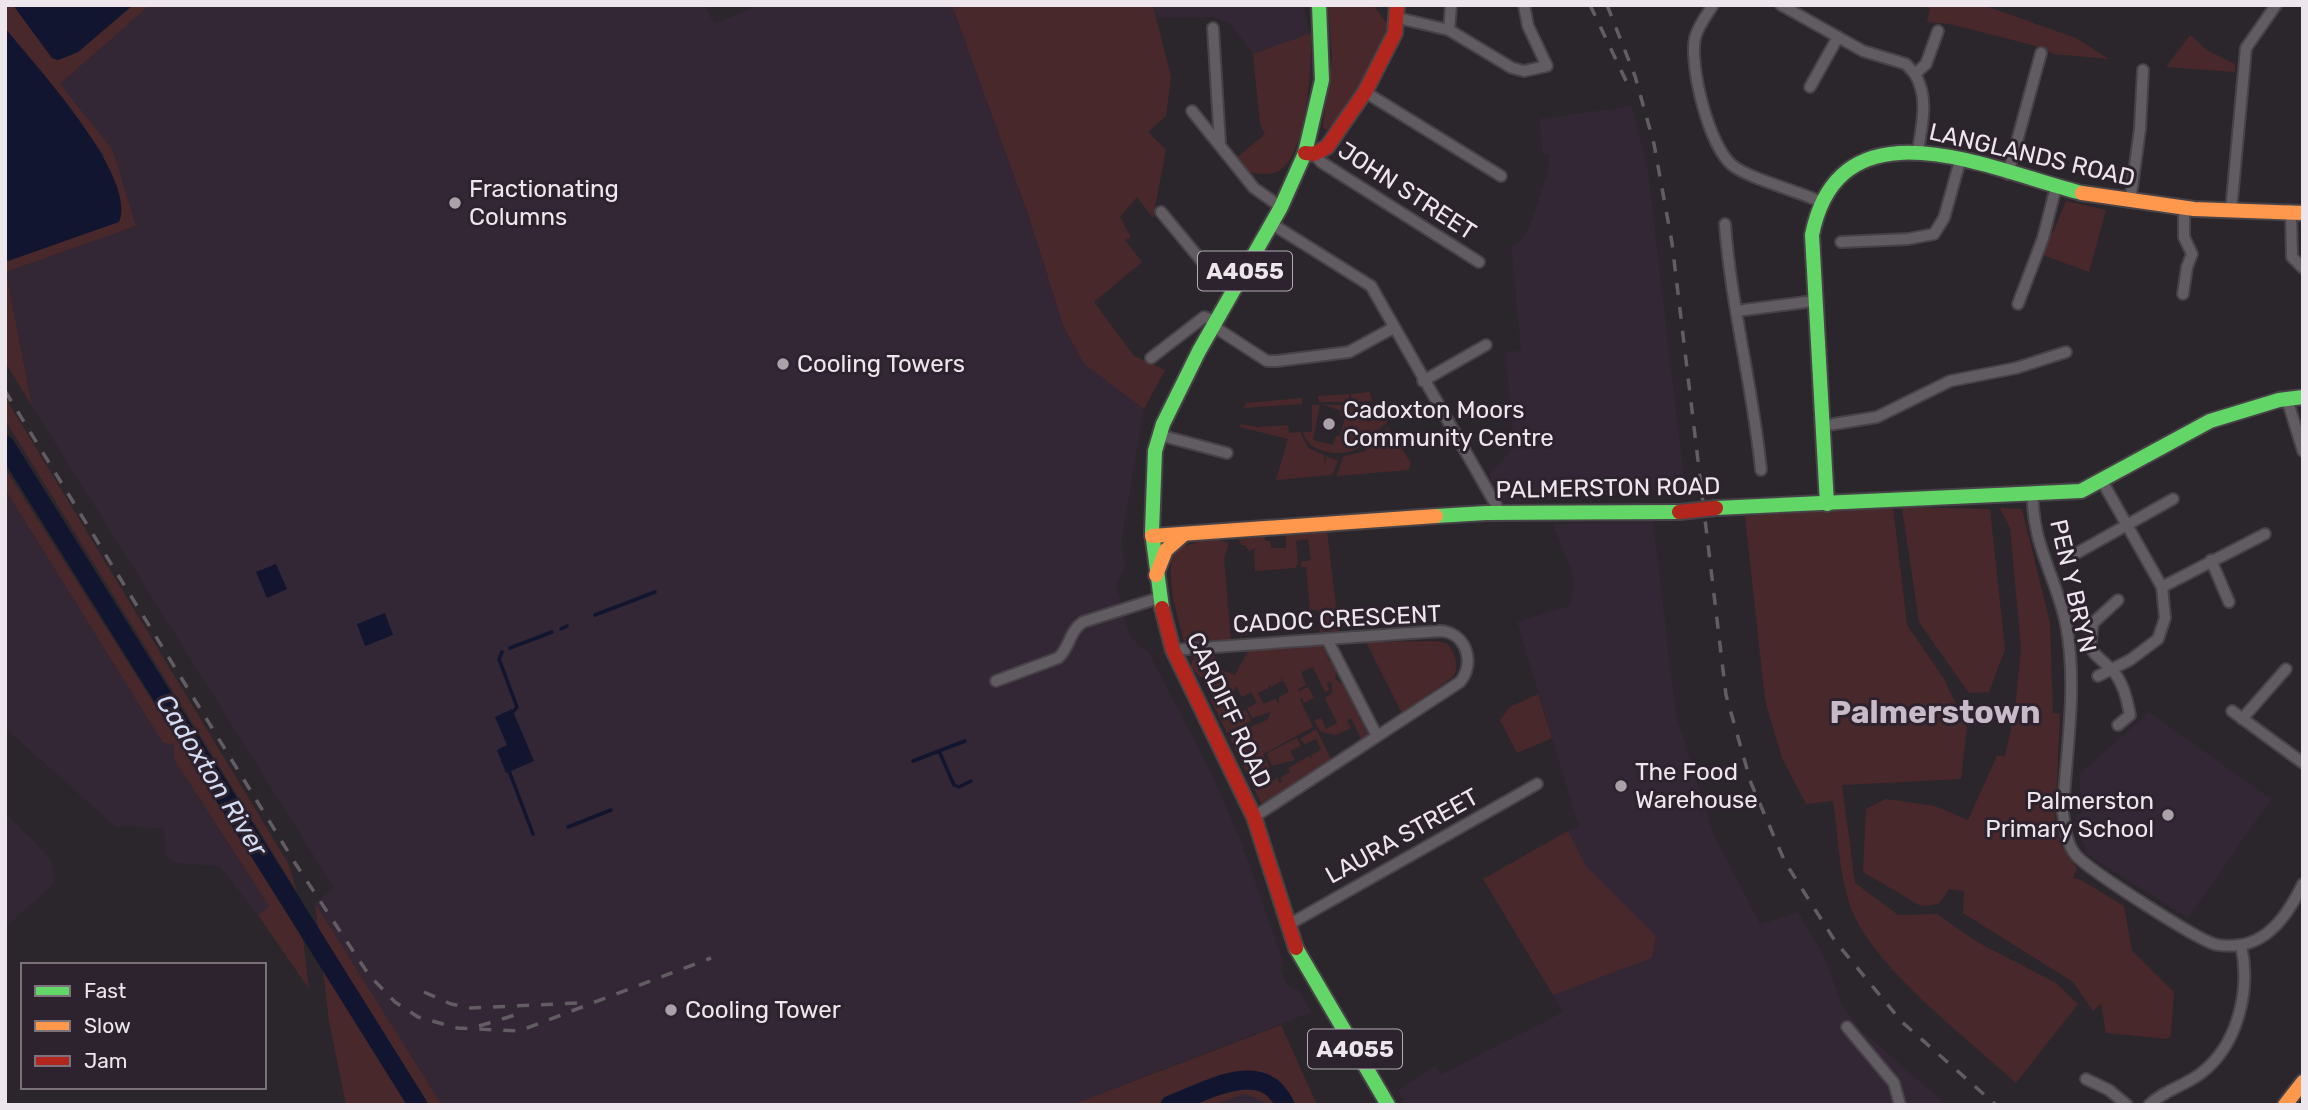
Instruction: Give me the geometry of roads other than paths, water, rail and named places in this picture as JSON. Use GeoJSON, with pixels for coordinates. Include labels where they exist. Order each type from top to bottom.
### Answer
{"type":"FeatureCollection","features":[{"type":"Feature","properties":{"kind":"street","name":"CARDIFF ROAD"},"geometry":{"type":"LineString","coordinates":[[1319,5],[1322,80],[1310,153],[1215,323],[1159,435],[1152,490],[1153,536],[1159,598],[1174,650],[1254,817],[1288,925],[1306,969],[1388,1105]]}},
{"type":"Feature","properties":{"kind":"street"},"geometry":{"type":"LineString","coordinates":[[1449,30],[1451,5]]}},
{"type":"Feature","properties":{"kind":"street"},"geometry":{"type":"LineString","coordinates":[[1310,153],[1327,147],[1365,92],[1386,54],[1397,12],[1449,30],[1512,68],[1524,71],[1547,66],[1528,26],[1524,5]]}},
{"type":"Feature","properties":{"kind":"street"},"geometry":{"type":"LineString","coordinates":[[1713,5],[1694,40],[1695,65],[1709,128],[1721,150],[1732,165],[1821,202]]}},
{"type":"Feature","properties":{"kind":"street"},"geometry":{"type":"LineString","coordinates":[[1781,5],[1863,51],[1906,64],[1922,86],[1924,107],[1918,151]]}},
{"type":"Feature","properties":{"kind":"street"},"geometry":{"type":"LineString","coordinates":[[2231,211],[2246,48],[2276,5]]}},
{"type":"Feature","properties":{"kind":"street"},"geometry":{"type":"LineString","coordinates":[[1213,28],[1220,145]]}},
{"type":"Feature","properties":{"kind":"street"},"geometry":{"type":"LineString","coordinates":[[1915,74],[1926,64],[1938,31]]}},
{"type":"Feature","properties":{"kind":"street"},"geometry":{"type":"LineString","coordinates":[[1810,87],[1838,37]]}},
{"type":"Feature","properties":{"kind":"street"},"geometry":{"type":"LineString","coordinates":[[2008,174],[2041,53]]}},
{"type":"Feature","properties":{"kind":"street"},"geometry":{"type":"LineString","coordinates":[[2130,202],[2140,128],[2143,70]]}},
{"type":"Feature","properties":{"kind":"street"},"geometry":{"type":"LineString","coordinates":[[1365,92],[1501,176]]}},
{"type":"Feature","properties":{"kind":"street"},"geometry":{"type":"LineString","coordinates":[[1192,111],[1254,188],[1281,207]]}},
{"type":"Feature","properties":{"kind":"street","name":"LANGLANDS ROAD"},"geometry":{"type":"LineString","coordinates":[[1827,504],[1812,243],[1821,202],[1840,177],[1861,161],[1879,154],[1918,151],[2056,187],[2130,202],[2184,208],[2297,213]]}},
{"type":"Feature","properties":{"kind":"street","name":"JOHN STREET"},"geometry":{"type":"LineString","coordinates":[[1310,153],[1479,262]]}},
{"type":"Feature","properties":{"kind":"street"},"geometry":{"type":"LineString","coordinates":[[1842,242],[1908,239],[1934,234],[1944,218],[1960,161]]}},
{"type":"Feature","properties":{"kind":"street"},"geometry":{"type":"LineString","coordinates":[[2018,304],[2043,238],[2056,187]]}},
{"type":"Feature","properties":{"kind":"street"},"geometry":{"type":"LineString","coordinates":[[2183,293],[2192,254],[2183,237],[2184,208]]}},
{"type":"Feature","properties":{"kind":"street"},"geometry":{"type":"LineString","coordinates":[[1161,212],[1205,265],[1238,282]]}},
{"type":"Feature","properties":{"kind":"street"},"geometry":{"type":"LineString","coordinates":[[2297,213],[2292,257],[2303,268]]}},
{"type":"Feature","properties":{"kind":"street"},"geometry":{"type":"LineString","coordinates":[[1272,224],[1371,286],[1500,512]]}},
{"type":"Feature","properties":{"kind":"street"},"geometry":{"type":"LineString","coordinates":[[1725,225],[1736,311],[1755,408],[1760,470]]}},
{"type":"Feature","properties":{"kind":"street"},"geometry":{"type":"LineString","coordinates":[[1736,311],[1814,301]]}},
{"type":"Feature","properties":{"kind":"street"},"geometry":{"type":"LineString","coordinates":[[1151,358],[1204,317],[1267,360],[1278,361],[1349,352],[1393,328]]}},
{"type":"Feature","properties":{"kind":"street"},"geometry":{"type":"LineString","coordinates":[[1423,381],[1486,345]]}},
{"type":"Feature","properties":{"kind":"street"},"geometry":{"type":"LineString","coordinates":[[1822,426],[1877,417],[1950,381],[2025,366],[2066,352]]}},
{"type":"Feature","properties":{"kind":"street","name":"PALMERSTON ROAD"},"geometry":{"type":"LineString","coordinates":[[1153,536],[1500,512],[1679,512],[2081,491],[2210,421],[2303,397]]}},
{"type":"Feature","properties":{"kind":"street"},"geometry":{"type":"LineString","coordinates":[[2287,399],[2303,451]]}},
{"type":"Feature","properties":{"kind":"street"},"geometry":{"type":"LineString","coordinates":[[1159,435],[1227,453]]}},
{"type":"Feature","properties":{"kind":"street"},"geometry":{"type":"LineString","coordinates":[[2098,676],[2112,670],[2158,639],[2165,618],[2162,587],[2102,481]]}},
{"type":"Feature","properties":{"kind":"street","name":"PEN Y BRYN"},"geometry":{"type":"LineString","coordinates":[[2033,494],[2042,553],[2065,622],[2071,664],[2063,813],[2066,834],[2074,853],[2092,870],[2214,944],[2241,945]]}},
{"type":"Feature","properties":{"kind":"street"},"geometry":{"type":"LineString","coordinates":[[2077,553],[2173,499]]}},
{"type":"Feature","properties":{"kind":"street"},"geometry":{"type":"LineString","coordinates":[[1156,575],[1166,550],[1185,534]]}},
{"type":"Feature","properties":{"kind":"street"},"geometry":{"type":"LineString","coordinates":[[2162,587],[2265,534]]}},
{"type":"Feature","properties":{"kind":"street"},"geometry":{"type":"LineString","coordinates":[[2210,560],[2229,602]]}},
{"type":"Feature","properties":{"kind":"street"},"geometry":{"type":"LineString","coordinates":[[996,681],[1058,658],[1065,652],[1075,628],[1083,622],[1159,598]]}},
{"type":"Feature","properties":{"kind":"street"},"geometry":{"type":"LineString","coordinates":[[2118,600],[2093,623],[2090,642],[2096,658],[2112,670],[2125,693],[2130,715],[2118,725]]}},
{"type":"Feature","properties":{"kind":"street","name":"CADOC CRESCENT"},"geometry":{"type":"LineString","coordinates":[[1174,650],[1440,631],[1453,633],[1463,644],[1467,670],[1460,682],[1254,817]]}},
{"type":"Feature","properties":{"kind":"street"},"geometry":{"type":"LineString","coordinates":[[1327,639],[1377,736]]}},
{"type":"Feature","properties":{"kind":"street"},"geometry":{"type":"LineString","coordinates":[[2242,719],[2286,669]]}},
{"type":"Feature","properties":{"kind":"street"},"geometry":{"type":"LineString","coordinates":[[2232,711],[2303,763]]}},
{"type":"Feature","properties":{"kind":"street","name":"LAURA STREET"},"geometry":{"type":"LineString","coordinates":[[1288,925],[1537,784]]}},
{"type":"Feature","properties":{"kind":"street"},"geometry":{"type":"LineString","coordinates":[[2149,1105],[2173,1086],[2198,1076],[2216,1060],[2228,1044],[2236,1024],[2245,972],[2241,945],[2264,937],[2290,910],[2303,884]]}},
{"type":"Feature","properties":{"kind":"street"},"geometry":{"type":"LineString","coordinates":[[1847,1027],[1894,1083],[1900,1105]]}},
{"type":"Feature","properties":{"kind":"street"},"geometry":{"type":"LineString","coordinates":[[2086,1079],[2109,1090],[2127,1105]]}},
{"type":"Feature","properties":{"kind":"street"},"geometry":{"type":"LineString","coordinates":[[2285,1105],[2303,1082]]}},
{"type":"Feature","properties":{"kind":"water"},"geometry":{"type":"Polygon","coordinates":[[[13,5],[133,5],[78,52],[58,60],[52,58],[13,5]]]}},
{"type":"Feature","properties":{"kind":"water"},"geometry":{"type":"Polygon","coordinates":[[[5,28],[59,93],[99,150],[114,178],[121,202],[119,222],[8,261],[5,257],[5,28]]]}},
{"type":"Feature","properties":{"kind":"water"},"geometry":{"type":"Polygon","coordinates":[[[276,564],[287,589],[267,598],[256,572],[276,564]]]}},
{"type":"Feature","properties":{"kind":"water"},"geometry":{"type":"Polygon","coordinates":[[[385,613],[393,635],[365,646],[357,624],[385,613]]]}},
{"type":"Feature","properties":{"kind":"water"},"geometry":{"type":"Polygon","coordinates":[[[512,709],[534,761],[506,773],[497,750],[507,745],[495,717],[512,709]]]}},
{"type":"Feature","properties":{"kind":"waterway","name":"Cadoxton River"},"geometry":{"type":"LineString","coordinates":[[5,445],[418,1105]]}},
{"type":"Feature","properties":{"kind":"waterway"},"geometry":{"type":"LineString","coordinates":[[595,615],[655,592]]}},
{"type":"Feature","properties":{"kind":"waterway"},"geometry":{"type":"LineString","coordinates":[[561,629],[567,626]]}},
{"type":"Feature","properties":{"kind":"waterway"},"geometry":{"type":"LineString","coordinates":[[510,648],[552,632]]}},
{"type":"Feature","properties":{"kind":"waterway"},"geometry":{"type":"LineString","coordinates":[[502,652],[499,659],[517,707],[513,712]]}},
{"type":"Feature","properties":{"kind":"waterway"},"geometry":{"type":"LineString","coordinates":[[913,761],[965,741]]}},
{"type":"Feature","properties":{"kind":"waterway"},"geometry":{"type":"LineString","coordinates":[[939,751],[954,785],[959,787],[971,781]]}},
{"type":"Feature","properties":{"kind":"waterway"},"geometry":{"type":"LineString","coordinates":[[508,768],[533,834]]}},
{"type":"Feature","properties":{"kind":"waterway"},"geometry":{"type":"LineString","coordinates":[[568,827],[611,810]]}},
{"type":"Feature","properties":{"kind":"waterway","name":"Cadoxton River"},"geometry":{"type":"LineString","coordinates":[[1170,1105],[1216,1086],[1248,1080],[1263,1082],[1275,1090],[1285,1105]]}},
{"type":"Feature","properties":{"kind":"railway"},"geometry":{"type":"LineString","coordinates":[[1590,5],[1628,85]]}},
{"type":"Feature","properties":{"kind":"railway"},"geometry":{"type":"LineString","coordinates":[[1607,5],[1635,76],[1654,144],[1672,243],[1726,695],[1751,783],[1785,862],[1835,941],[1902,1022],[1996,1105]]}},
{"type":"Feature","properties":{"kind":"railway"},"geometry":{"type":"LineString","coordinates":[[5,391],[295,863],[369,975],[395,1002],[418,1017],[457,1028],[519,1031],[711,958]]}},
{"type":"Feature","properties":{"kind":"railway"},"geometry":{"type":"LineString","coordinates":[[424,992],[451,1004],[471,1008],[578,1003]]}},
{"type":"Feature","properties":{"kind":"railway"},"geometry":{"type":"LineString","coordinates":[[479,1026],[525,1012]]}},
{"type":"Feature","properties":{"kind":"place","name":"Fractionating Columns"},"geometry":{"type":"Point","coordinates":[455,203]}},
{"type":"Feature","properties":{"kind":"place","name":"Cooling Towers"},"geometry":{"type":"Point","coordinates":[783,364]}},
{"type":"Feature","properties":{"kind":"place","name":"Cadoxton Moors Community Centre"},"geometry":{"type":"Point","coordinates":[1329,424]}},
{"type":"Feature","properties":{"kind":"place","name":"The Food Warehouse"},"geometry":{"type":"Point","coordinates":[1621,786]}},
{"type":"Feature","properties":{"kind":"place","name":"Palmerston Primary School"},"geometry":{"type":"Point","coordinates":[2168,815]}},
{"type":"Feature","properties":{"kind":"place","name":"Cooling Tower"},"geometry":{"type":"Point","coordinates":[671,1010]}},
{"type":"Feature","properties":{"kind":"district","name":"Palmerstown"},"geometry":{"type":"Point","coordinates":[1935,712]}}]}
